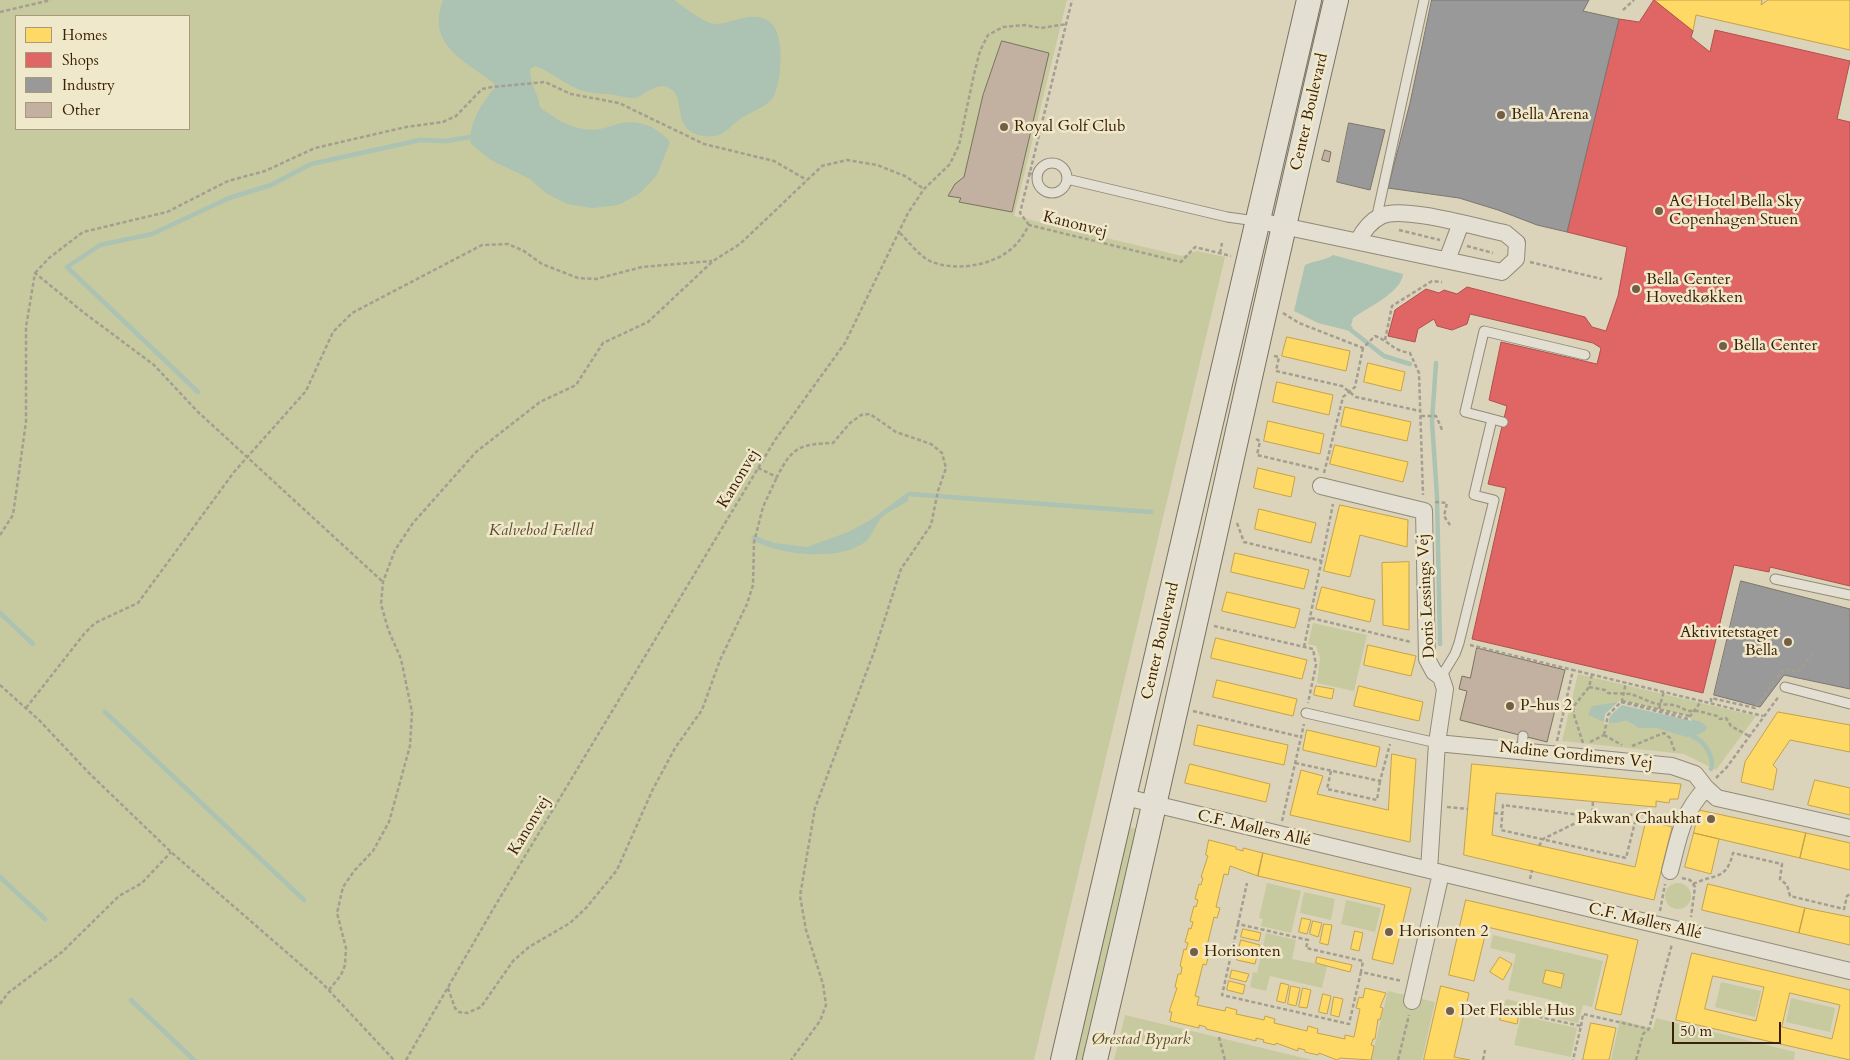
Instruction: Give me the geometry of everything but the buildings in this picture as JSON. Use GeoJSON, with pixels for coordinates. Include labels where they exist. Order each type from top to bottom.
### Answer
{"type":"FeatureCollection","features":[{"type":"Feature","properties":{"kind":"street","name":"Center Boulevard"},"geometry":{"type":"LineString","coordinates":[[1063,1060],[1309,0]]}},
{"type":"Feature","properties":{"kind":"street","name":"Center Boulevard"},"geometry":{"type":"LineString","coordinates":[[1095,1060],[1156,805],[1283,225],[1336,0]]}},
{"type":"Feature","properties":{"kind":"street"},"geometry":{"type":"LineString","coordinates":[[1258,221],[1502,272],[1516,259],[1517,243],[1505,233],[1405,212],[1382,215],[1365,228],[1358,241]]}},
{"type":"Feature","properties":{"kind":"street"},"geometry":{"type":"LineString","coordinates":[[1447,260],[1461,223]]}},
{"type":"Feature","properties":{"kind":"street","name":"Doris Lessings Vej"},"geometry":{"type":"LineString","coordinates":[[1327,482],[1424,511],[1427,659],[1434,672],[1441,677],[1445,689],[1437,743],[1433,805],[1435,872]]}},
{"type":"Feature","properties":{"kind":"street","name":"Nadine Gordimers Vej"},"geometry":{"type":"LineString","coordinates":[[1437,743],[1523,743],[1681,768],[1695,774],[1717,798],[1850,828]]}},
{"type":"Feature","properties":{"kind":"street"},"geometry":{"type":"LineString","coordinates":[[1669,873],[1684,817],[1694,801],[1706,788]]}},
{"type":"Feature","properties":{"kind":"street","name":"C.F. Møllers Allé"},"geometry":{"type":"LineString","coordinates":[[1125,798],[1850,971]]}},
{"type":"Feature","properties":{"kind":"street"},"geometry":{"type":"LineString","coordinates":[[1412,1002],[1435,872]]}},
{"type":"Feature","properties":{"kind":"lane"},"geometry":{"type":"LineString","coordinates":[[1376,220],[1424,0]]}},
{"type":"Feature","properties":{"kind":"lane"},"geometry":{"type":"LineString","coordinates":[[1054,162],[1063,167],[1067,180],[1063,189],[1048,193],[1040,188],[1032,174],[1041,166],[1054,162]]}},
{"type":"Feature","properties":{"kind":"lane"},"geometry":{"type":"LineString","coordinates":[[1067,180],[1227,217],[1258,221]]}},
{"type":"Feature","properties":{"kind":"lane"},"geometry":{"type":"LineString","coordinates":[[1503,422],[1465,412],[1484,330],[1585,355]]}},
{"type":"Feature","properties":{"kind":"lane"},"geometry":{"type":"LineString","coordinates":[[1492,419],[1474,495],[1503,503]]}},
{"type":"Feature","properties":{"kind":"lane"},"geometry":{"type":"LineString","coordinates":[[1441,677],[1455,654],[1459,642],[1494,500]]}},
{"type":"Feature","properties":{"kind":"lane"},"geometry":{"type":"LineString","coordinates":[[1476,577],[1486,579]]}},
{"type":"Feature","properties":{"kind":"lane"},"geometry":{"type":"LineString","coordinates":[[1775,579],[1850,596]]}},
{"type":"Feature","properties":{"kind":"lane"},"geometry":{"type":"LineString","coordinates":[[1785,687],[1850,704]]}},
{"type":"Feature","properties":{"kind":"lane"},"geometry":{"type":"LineString","coordinates":[[1306,714],[1437,743]]}},
{"type":"Feature","properties":{"kind":"path"},"geometry":{"type":"LineString","coordinates":[[0,12],[51,0]]}},
{"type":"Feature","properties":{"kind":"path"},"geometry":{"type":"LineString","coordinates":[[1029,225],[1020,214],[1032,174],[1072,0]]}},
{"type":"Feature","properties":{"kind":"path"},"geometry":{"type":"LineString","coordinates":[[1623,10],[1634,0]]}},
{"type":"Feature","properties":{"kind":"path"},"geometry":{"type":"LineString","coordinates":[[900,233],[908,213],[924,189],[950,164],[959,146],[974,74],[980,51],[988,34],[1003,27],[1025,25],[1041,28],[1067,24]]}},
{"type":"Feature","properties":{"kind":"path"},"geometry":{"type":"LineString","coordinates":[[0,535],[13,515],[26,422],[26,327],[35,273],[49,258],[82,232],[167,212],[228,181],[265,171],[315,148],[406,127],[442,122],[456,116],[482,89],[535,82],[545,82],[571,94],[587,98],[619,103],[704,144],[774,161],[807,180]]}},
{"type":"Feature","properties":{"kind":"path"},"geometry":{"type":"LineString","coordinates":[[329,990],[341,975],[345,964],[346,948],[337,913],[343,887],[354,871],[373,851],[389,822],[410,746],[412,712],[401,659],[388,629],[381,604],[383,582],[395,550],[413,523],[476,452],[540,402],[576,385],[603,343],[648,322],[713,261],[740,244],[822,166],[847,160],[884,167],[905,176],[924,189]]}},
{"type":"Feature","properties":{"kind":"path"},"geometry":{"type":"LineString","coordinates":[[1376,220],[1385,226],[1602,279]]}},
{"type":"Feature","properties":{"kind":"path","name":"Kanonvej"},"geometry":{"type":"LineString","coordinates":[[406,1060],[775,440],[845,343],[900,233],[930,261],[948,266],[972,266],[988,262],[1010,251],[1020,240],[1029,225],[1181,262],[1195,247],[1236,257]]}},
{"type":"Feature","properties":{"kind":"path"},"geometry":{"type":"LineString","coordinates":[[1220,253],[1222,243]]}},
{"type":"Feature","properties":{"kind":"path"},"geometry":{"type":"LineString","coordinates":[[26,708],[84,634],[95,623],[138,603],[247,458],[306,391],[333,332],[352,313],[482,245],[508,244],[524,251],[542,264],[578,278],[596,278],[642,267],[713,261]]}},
{"type":"Feature","properties":{"kind":"path"},"geometry":{"type":"LineString","coordinates":[[35,273],[154,365],[197,411],[383,582]]}},
{"type":"Feature","properties":{"kind":"path"},"geometry":{"type":"LineString","coordinates":[[1385,340],[1392,306],[1432,280],[1442,282]]}},
{"type":"Feature","properties":{"kind":"path"},"geometry":{"type":"LineString","coordinates":[[1266,303],[1299,322],[1363,347]]}},
{"type":"Feature","properties":{"kind":"path"},"geometry":{"type":"LineString","coordinates":[[1304,647],[1322,561],[1327,482],[1343,397],[1355,387],[1363,347],[1375,336],[1385,340],[1396,351],[1410,353],[1419,373],[1424,511]]}},
{"type":"Feature","properties":{"kind":"path"},"geometry":{"type":"LineString","coordinates":[[1268,354],[1279,357],[1276,371],[1342,386],[1356,397],[1420,411]]}},
{"type":"Feature","properties":{"kind":"path"},"geometry":{"type":"LineString","coordinates":[[448,987],[455,1008],[459,1012],[467,1013],[481,1006],[513,961],[529,947],[570,923],[586,908],[617,870],[652,791],[675,748],[702,710],[720,660],[747,604],[753,585],[754,542],[763,507],[787,456],[798,448],[810,444],[833,443],[850,423],[861,414],[870,414],[896,432],[930,444],[942,453],[946,468],[935,502],[931,525],[901,569],[874,652],[815,808],[800,896],[806,930],[823,984],[826,1005],[820,1021],[791,1060]]}},
{"type":"Feature","properties":{"kind":"path"},"geometry":{"type":"LineString","coordinates":[[1421,416],[1433,416],[1438,419],[1443,432]]}},
{"type":"Feature","properties":{"kind":"path"},"geometry":{"type":"LineString","coordinates":[[1237,434],[1260,440],[1257,455],[1327,482]]}},
{"type":"Feature","properties":{"kind":"path"},"geometry":{"type":"LineString","coordinates":[[758,468],[776,477]]}},
{"type":"Feature","properties":{"kind":"path"},"geometry":{"type":"LineString","coordinates":[[1439,502],[1447,503],[1444,516],[1450,525]]}},
{"type":"Feature","properties":{"kind":"path"},"geometry":{"type":"LineString","coordinates":[[1218,518],[1239,523],[1244,542],[1322,561]]}},
{"type":"Feature","properties":{"kind":"path"},"geometry":{"type":"LineString","coordinates":[[1311,618],[1427,646]]}},
{"type":"Feature","properties":{"kind":"path"},"geometry":{"type":"LineString","coordinates":[[1196,622],[1313,649],[1316,665],[1279,835]]}},
{"type":"Feature","properties":{"kind":"path"},"geometry":{"type":"LineString","coordinates":[[1459,642],[1763,716]]}},
{"type":"Feature","properties":{"kind":"path"},"geometry":{"type":"LineString","coordinates":[[1711,702],[1711,698],[1755,708],[1784,668],[1798,672],[1813,653]]}},
{"type":"Feature","properties":{"kind":"path"},"geometry":{"type":"LineString","coordinates":[[1555,748],[1573,670]]}},
{"type":"Feature","properties":{"kind":"path"},"geometry":{"type":"LineString","coordinates":[[1584,745],[1574,709],[1589,687],[1592,674]]}},
{"type":"Feature","properties":{"kind":"path"},"geometry":{"type":"LineString","coordinates":[[1604,735],[1608,715],[1622,701],[1626,682]]}},
{"type":"Feature","properties":{"kind":"path"},"geometry":{"type":"LineString","coordinates":[[0,685],[26,708],[171,852],[329,990],[394,1060]]}},
{"type":"Feature","properties":{"kind":"path"},"geometry":{"type":"LineString","coordinates":[[1589,687],[1604,690],[1608,693],[1625,693],[1688,719],[1689,715],[1702,700]]}},
{"type":"Feature","properties":{"kind":"path"},"geometry":{"type":"LineString","coordinates":[[1706,788],[1727,767],[1785,687]]}},
{"type":"Feature","properties":{"kind":"path"},"geometry":{"type":"LineString","coordinates":[[1659,708],[1664,691]]}},
{"type":"Feature","properties":{"kind":"path"},"geometry":{"type":"LineString","coordinates":[[1622,701],[1659,708],[1675,705],[1726,718],[1731,726],[1749,736]]}},
{"type":"Feature","properties":{"kind":"path"},"geometry":{"type":"LineString","coordinates":[[1565,706],[1574,709]]}},
{"type":"Feature","properties":{"kind":"path"},"geometry":{"type":"LineString","coordinates":[[1177,707],[1300,737]]}},
{"type":"Feature","properties":{"kind":"path"},"geometry":{"type":"LineString","coordinates":[[1331,770],[1327,789],[1377,800],[1393,733]]}},
{"type":"Feature","properties":{"kind":"path"},"geometry":{"type":"LineString","coordinates":[[1604,735],[1627,748],[1664,733],[1670,738],[1681,768]]}},
{"type":"Feature","properties":{"kind":"path"},"geometry":{"type":"LineString","coordinates":[[1575,744],[1584,745],[1604,735]]}},
{"type":"Feature","properties":{"kind":"path"},"geometry":{"type":"LineString","coordinates":[[1555,748],[1566,743]]}},
{"type":"Feature","properties":{"kind":"path"},"geometry":{"type":"LineString","coordinates":[[1295,763],[1380,782]]}},
{"type":"Feature","properties":{"kind":"path"},"geometry":{"type":"LineString","coordinates":[[1592,816],[1593,802]]}},
{"type":"Feature","properties":{"kind":"path"},"geometry":{"type":"LineString","coordinates":[[1637,814],[1626,858],[1500,830],[1503,804],[1603,818],[1637,814],[1684,817]]}},
{"type":"Feature","properties":{"kind":"path"},"geometry":{"type":"LineString","coordinates":[[1433,805],[1468,809]]}},
{"type":"Feature","properties":{"kind":"path"},"geometry":{"type":"LineString","coordinates":[[1494,812],[1502,814]]}},
{"type":"Feature","properties":{"kind":"path"},"geometry":{"type":"LineString","coordinates":[[1539,846],[1543,840],[1592,816]]}},
{"type":"Feature","properties":{"kind":"path"},"geometry":{"type":"LineString","coordinates":[[0,1004],[19,984],[62,952],[119,896],[142,883],[171,852]]}},
{"type":"Feature","properties":{"kind":"path"},"geometry":{"type":"LineString","coordinates":[[1693,884],[1706,878],[1719,876],[1730,867],[1734,853],[1782,864],[1780,879],[1787,885],[1790,896],[1844,909],[1847,896],[1850,894]]}},
{"type":"Feature","properties":{"kind":"path"},"geometry":{"type":"LineString","coordinates":[[1636,1060],[1643,1034],[1649,1029],[1696,887],[1690,880],[1669,873],[1657,925]]}},
{"type":"Feature","properties":{"kind":"path"},"geometry":{"type":"LineString","coordinates":[[1238,924],[1308,940],[1306,948],[1363,961],[1349,1024],[1222,995],[1247,883]]}},
{"type":"Feature","properties":{"kind":"path"},"geometry":{"type":"LineString","coordinates":[[1361,972],[1416,984]]}},
{"type":"Feature","properties":{"kind":"path"},"geometry":{"type":"LineString","coordinates":[[1398,1060],[1412,1002]]}},
{"type":"Feature","properties":{"kind":"path"},"geometry":{"type":"LineString","coordinates":[[1494,1007],[1581,1026]]}},
{"type":"Feature","properties":{"kind":"path"},"geometry":{"type":"LineString","coordinates":[[1573,1060],[1583,1014],[1649,1029]]}},
{"type":"Feature","properties":{"kind":"path"},"geometry":{"type":"LineString","coordinates":[[1219,1037],[1225,1060]]}},
{"type":"Feature","properties":{"kind":"path"},"geometry":{"type":"LineString","coordinates":[[1483,1060],[1485,1050]]}},
{"type":"Feature","properties":{"kind":"green space","name":"Kalvebod Fælled"},"geometry":{"type":"Polygon","coordinates":[[[0,0],[1067,0],[1014,216],[1182,256],[1197,251],[1225,257],[1034,1060],[0,1060],[0,0]]]}},
{"type":"Feature","properties":{"kind":"green space"},"geometry":{"type":"Polygon","coordinates":[[[1313,623],[1367,635],[1354,691],[1317,683],[1320,658],[1316,646],[1308,644],[1313,623]]]}},
{"type":"Feature","properties":{"kind":"green space"},"geometry":{"type":"Polygon","coordinates":[[[1578,674],[1756,716],[1716,770],[1684,754],[1562,741],[1578,674]]]}},
{"type":"Feature","properties":{"kind":"green space"},"geometry":{"type":"Polygon","coordinates":[[[1127,827],[1138,829],[1084,1060],[1072,1060],[1127,827]]]}},
{"type":"Feature","properties":{"kind":"green space"},"geometry":{"type":"Polygon","coordinates":[[[1267,883],[1301,891],[1291,933],[1261,926],[1263,919],[1259,918],[1267,883]]]}},
{"type":"Feature","properties":{"kind":"green space"},"geometry":{"type":"Polygon","coordinates":[[[1678,883],[1687,887],[1691,896],[1687,905],[1678,909],[1669,905],[1665,896],[1669,887],[1678,883]]]}},
{"type":"Feature","properties":{"kind":"green space"},"geometry":{"type":"Polygon","coordinates":[[[1304,892],[1335,899],[1331,920],[1300,913],[1304,892]]]}},
{"type":"Feature","properties":{"kind":"green space"},"geometry":{"type":"Polygon","coordinates":[[[1346,900],[1381,908],[1375,932],[1341,924],[1346,900]]]}},
{"type":"Feature","properties":{"kind":"green space"},"geometry":{"type":"Polygon","coordinates":[[[1266,933],[1296,940],[1292,959],[1327,966],[1322,988],[1270,976],[1266,991],[1250,987],[1253,972],[1257,973],[1266,933]]]}},
{"type":"Feature","properties":{"kind":"green space"},"geometry":{"type":"Polygon","coordinates":[[[1493,935],[1603,961],[1592,1007],[1583,1005],[1578,1023],[1504,1006],[1506,999],[1566,1013],[1568,1004],[1508,990],[1516,954],[1490,948],[1493,935]]]}},
{"type":"Feature","properties":{"kind":"green space"},"geometry":{"type":"Polygon","coordinates":[[[1721,982],[1761,991],[1755,1017],[1715,1007],[1721,982]]]}},
{"type":"Feature","properties":{"kind":"green space"},"geometry":{"type":"Polygon","coordinates":[[[1388,991],[1435,1002],[1422,1060],[1371,1060],[1388,991]]]}},
{"type":"Feature","properties":{"kind":"green space"},"geometry":{"type":"Polygon","coordinates":[[[1791,998],[1835,1008],[1830,1032],[1786,1022],[1791,998]]]}},
{"type":"Feature","properties":{"kind":"green space","name":"Ørestad Bypark"},"geometry":{"type":"Polygon","coordinates":[[[1125,1015],[1312,1060],[1114,1060],[1125,1015]]]}},
{"type":"Feature","properties":{"kind":"green space"},"geometry":{"type":"Polygon","coordinates":[[[1521,1016],[1577,1028],[1571,1057],[1514,1045],[1521,1016]]]}},
{"type":"Feature","properties":{"kind":"green space"},"geometry":{"type":"Polygon","coordinates":[[[1656,1018],[1795,1052],[1794,1060],[1611,1060],[1620,1020],[1653,1029],[1656,1018]]]}},
{"type":"Feature","properties":{"kind":"shaded area"},"geometry":{"type":"Polygon","coordinates":[[[443,0],[674,0],[706,22],[712,24],[758,17],[771,23],[778,38],[781,60],[778,83],[772,99],[765,105],[740,119],[722,134],[706,136],[694,133],[687,128],[683,122],[676,95],[667,87],[657,87],[634,98],[591,93],[582,91],[535,66],[530,69],[530,74],[540,107],[560,121],[592,130],[629,122],[643,124],[655,129],[670,142],[657,175],[639,194],[618,205],[592,208],[567,204],[546,193],[530,179],[491,160],[471,144],[472,129],[477,114],[495,88],[494,83],[460,58],[444,40],[440,29],[439,16],[443,0]]]}},
{"type":"Feature","properties":{"kind":"shaded area"},"geometry":{"type":"Polygon","coordinates":[[[1333,255],[1403,274],[1401,281],[1390,293],[1353,318],[1351,326],[1353,327],[1350,331],[1318,323],[1294,311],[1305,265],[1333,255]]]}},
{"type":"Feature","properties":{"kind":"shaded area"},"geometry":{"type":"Polygon","coordinates":[[[907,493],[909,494],[908,501],[882,517],[867,540],[854,548],[840,552],[808,554],[776,549],[751,539],[753,535],[774,543],[807,547],[846,533],[869,521],[907,493]]]}},
{"type":"Feature","properties":{"kind":"shaded area"},"geometry":{"type":"Polygon","coordinates":[[[1620,702],[1702,722],[1707,727],[1705,731],[1693,737],[1687,737],[1657,728],[1639,728],[1626,720],[1618,723],[1588,716],[1592,706],[1620,702]]]}},
{"type":"Feature","properties":{"kind":"pier"},"geometry":{"type":"Polygon","coordinates":[[[1620,700],[1690,716],[1692,721],[1622,705],[1610,716],[1608,724],[1604,724],[1605,714],[1620,700]]]}},
{"type":"Feature","properties":{"kind":"waterway"},"geometry":{"type":"LineString","coordinates":[[198,392],[67,267],[100,245],[152,234],[229,198],[271,185],[311,164],[420,140],[446,141],[470,137]]}},
{"type":"Feature","properties":{"kind":"waterway"},"geometry":{"type":"LineString","coordinates":[[1351,330],[1384,356],[1410,364]]}},
{"type":"Feature","properties":{"kind":"waterway"},"geometry":{"type":"LineString","coordinates":[[1436,363],[1432,421],[1437,497],[1440,644]]}},
{"type":"Feature","properties":{"kind":"waterway"},"geometry":{"type":"LineString","coordinates":[[909,494],[1151,512]]}},
{"type":"Feature","properties":{"kind":"waterway"},"geometry":{"type":"LineString","coordinates":[[0,613],[33,644]]}},
{"type":"Feature","properties":{"kind":"waterway"},"geometry":{"type":"LineString","coordinates":[[105,712],[304,900]]}},
{"type":"Feature","properties":{"kind":"waterway"},"geometry":{"type":"LineString","coordinates":[[1693,737],[1708,750],[1712,765],[1711,769]]}},
{"type":"Feature","properties":{"kind":"waterway"},"geometry":{"type":"LineString","coordinates":[[0,877],[45,919]]}},
{"type":"Feature","properties":{"kind":"waterway"},"geometry":{"type":"LineString","coordinates":[[131,1000],[194,1060]]}},
{"type":"Feature","properties":{"kind":"place","name":"Bella Arena"},"geometry":{"type":"Point","coordinates":[1501,115]}},
{"type":"Feature","properties":{"kind":"place","name":"Royal Golf Club"},"geometry":{"type":"Point","coordinates":[1004,127]}},
{"type":"Feature","properties":{"kind":"place","name":"AC Hotel Bella Sky Copenhagen Stuen"},"geometry":{"type":"Point","coordinates":[1659,211]}},
{"type":"Feature","properties":{"kind":"place","name":"Bella Center Hovedkøkken"},"geometry":{"type":"Point","coordinates":[1636,289]}},
{"type":"Feature","properties":{"kind":"place","name":"Bella Center"},"geometry":{"type":"Point","coordinates":[1723,346]}},
{"type":"Feature","properties":{"kind":"place","name":"Aktivitetstaget Bella"},"geometry":{"type":"Point","coordinates":[1788,642]}},
{"type":"Feature","properties":{"kind":"place","name":"P-hus 2"},"geometry":{"type":"Point","coordinates":[1510,706]}},
{"type":"Feature","properties":{"kind":"place","name":"Pakwan Chaukhat"},"geometry":{"type":"Point","coordinates":[1711,819]}},
{"type":"Feature","properties":{"kind":"place","name":"Horisonten 2"},"geometry":{"type":"Point","coordinates":[1389,932]}},
{"type":"Feature","properties":{"kind":"place","name":"Horisonten"},"geometry":{"type":"Point","coordinates":[1194,952]}},
{"type":"Feature","properties":{"kind":"place","name":"Det Flexible Hus"},"geometry":{"type":"Point","coordinates":[1450,1011]}}]}
